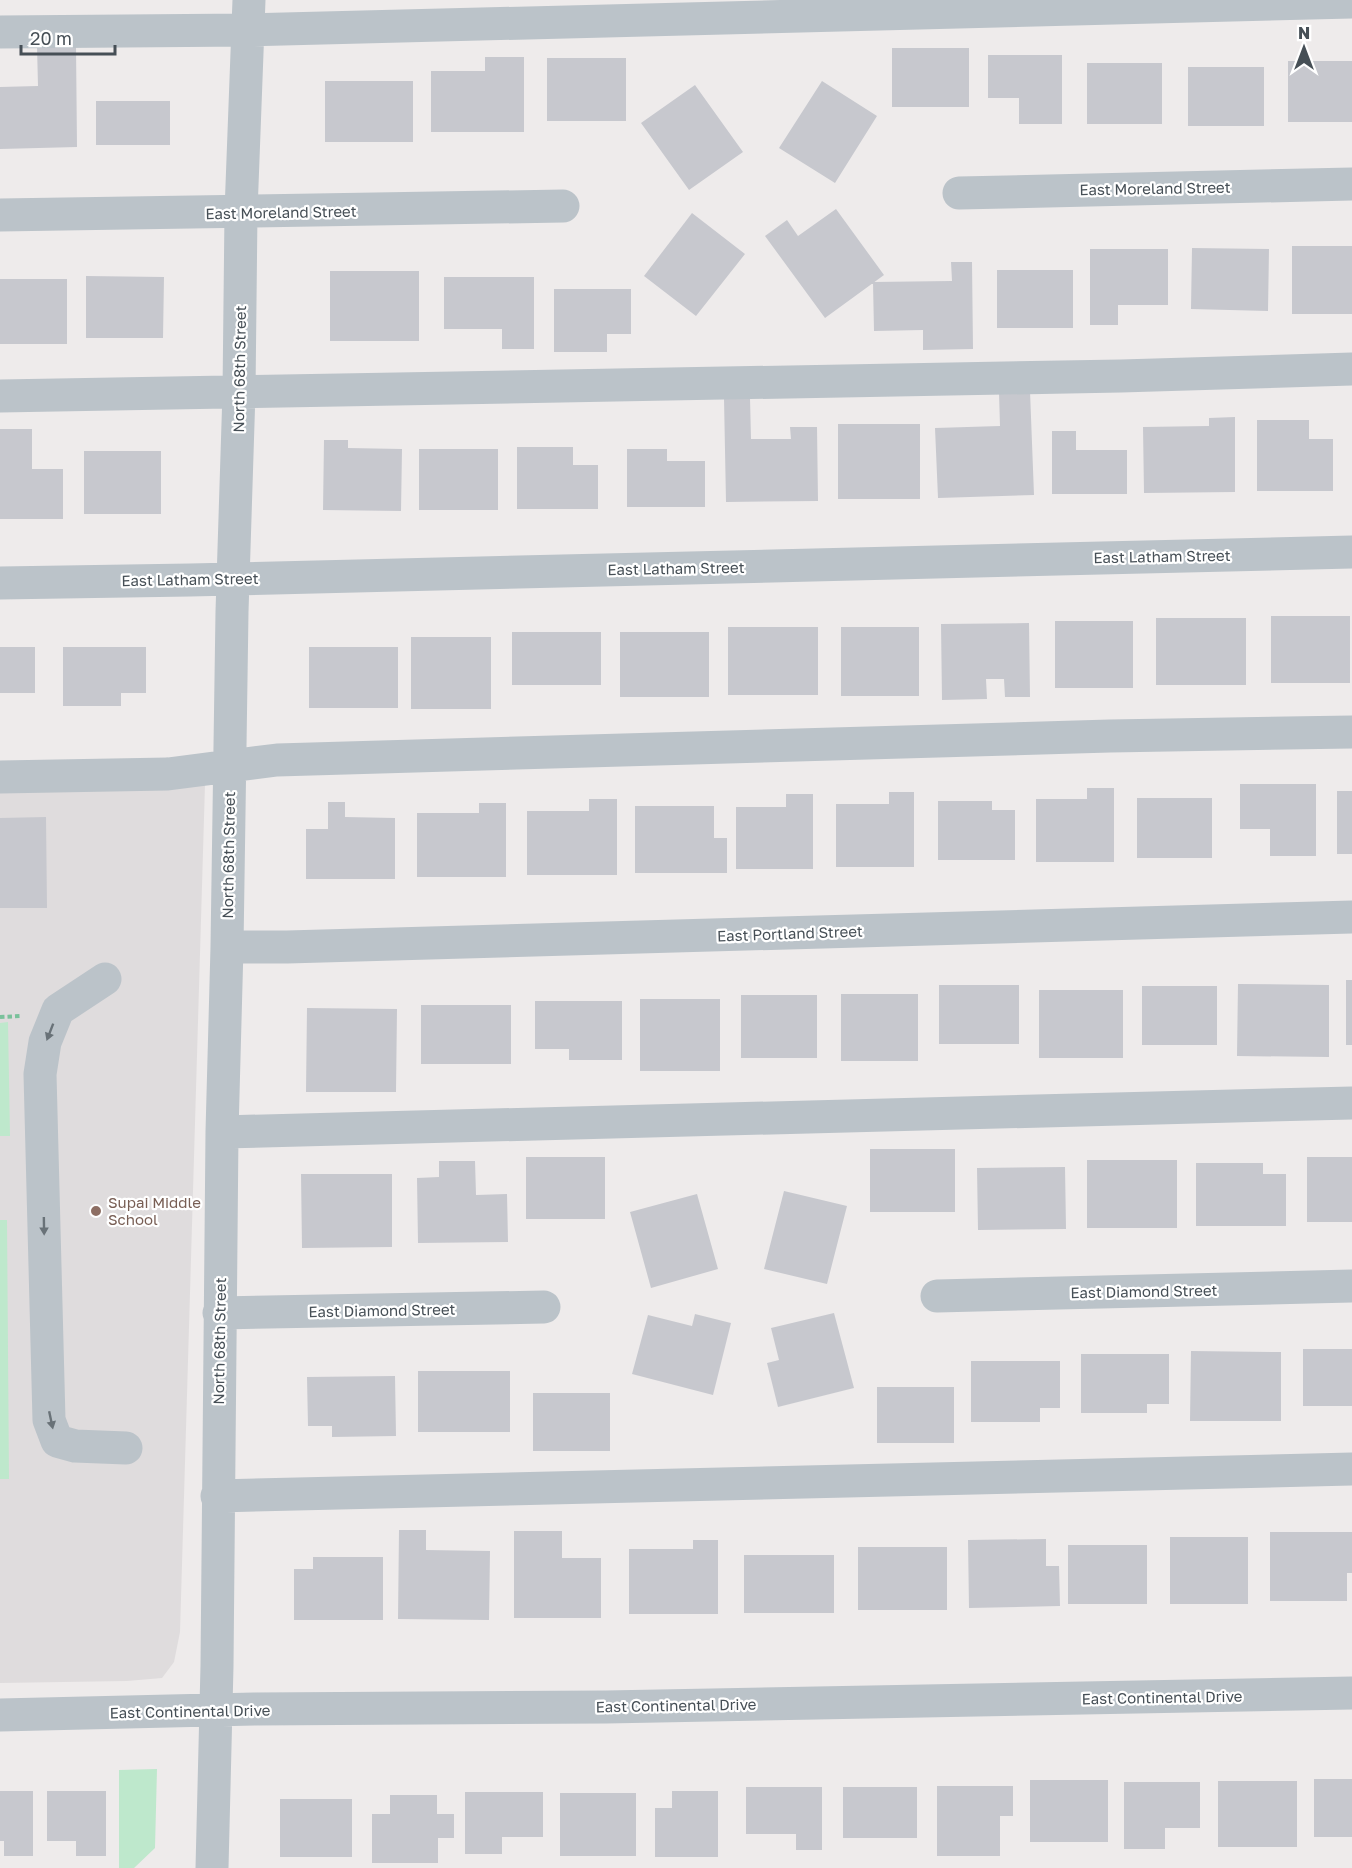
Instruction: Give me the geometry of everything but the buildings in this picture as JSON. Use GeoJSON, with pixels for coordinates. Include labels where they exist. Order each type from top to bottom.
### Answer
{"type":"FeatureCollection","features":[{"type":"Feature","properties":{"kind":"street"},"geometry":{"type":"LineString","coordinates":[[0,32],[248,15],[1352,2]]}},
{"type":"Feature","properties":{"kind":"street","name":"North 68th Street"},"geometry":{"type":"LineString","coordinates":[[204,1864],[216,1710],[222,1132],[241,212],[248,15]]}},
{"type":"Feature","properties":{"kind":"street","name":"East Moreland Street"},"geometry":{"type":"LineString","coordinates":[[959,193],[1352,184]]}},
{"type":"Feature","properties":{"kind":"street","name":"East Moreland Street"},"geometry":{"type":"LineString","coordinates":[[0,215],[563,206]]}},
{"type":"Feature","properties":{"kind":"street"},"geometry":{"type":"LineString","coordinates":[[0,396],[1109,376],[1352,369]]}},
{"type":"Feature","properties":{"kind":"street","name":"East Latham Street"},"geometry":{"type":"LineString","coordinates":[[0,583],[1352,552]]}},
{"type":"Feature","properties":{"kind":"street"},"geometry":{"type":"LineString","coordinates":[[0,777],[168,774],[289,760],[1075,737],[1352,732]]}},
{"type":"Feature","properties":{"kind":"street","name":"East Portland Street"},"geometry":{"type":"LineString","coordinates":[[227,947],[1352,917]]}},
{"type":"Feature","properties":{"kind":"street"},"geometry":{"type":"LineString","coordinates":[[105,979],[58,1010],[45,1042],[40,1074],[49,1420],[57,1441],[75,1446],[126,1448]]}},
{"type":"Feature","properties":{"kind":"street"},"geometry":{"type":"LineString","coordinates":[[222,1132],[1352,1103]]}},
{"type":"Feature","properties":{"kind":"street","name":"East Diamond Street"},"geometry":{"type":"LineString","coordinates":[[937,1296],[1352,1286]]}},
{"type":"Feature","properties":{"kind":"street","name":"East Diamond Street"},"geometry":{"type":"LineString","coordinates":[[219,1313],[544,1307]]}},
{"type":"Feature","properties":{"kind":"street"},"geometry":{"type":"LineString","coordinates":[[217,1496],[1352,1469]]}},
{"type":"Feature","properties":{"kind":"street","name":"East Continental Drive"},"geometry":{"type":"LineString","coordinates":[[0,1715],[216,1710],[618,1707],[1352,1693]]}},
{"type":"Feature","properties":{"kind":"path"},"geometry":{"type":"LineString","coordinates":[[0,1017],[22,1016]]}},
{"type":"Feature","properties":{"kind":"shaded area","name":"Supai Middle School"},"geometry":{"type":"Polygon","coordinates":[[[205,784],[180,1632],[174,1662],[162,1678],[127,1681],[0,1683],[0,789],[205,784]]]}},
{"type":"Feature","properties":{"kind":"green space"},"geometry":{"type":"Polygon","coordinates":[[[8,1022],[10,1136],[0,1136],[0,1023],[8,1022]]]}},
{"type":"Feature","properties":{"kind":"green space"},"geometry":{"type":"Polygon","coordinates":[[[0,1220],[7,1220],[9,1479],[0,1479],[0,1220]]]}},
{"type":"Feature","properties":{"kind":"green space"},"geometry":{"type":"Polygon","coordinates":[[[157,1769],[155,1848],[134,1868],[119,1868],[119,1770],[157,1769]]]}},
{"type":"Feature","properties":{"kind":"place","name":"Supai Middle School"},"geometry":{"type":"Point","coordinates":[96,1211]}}]}
